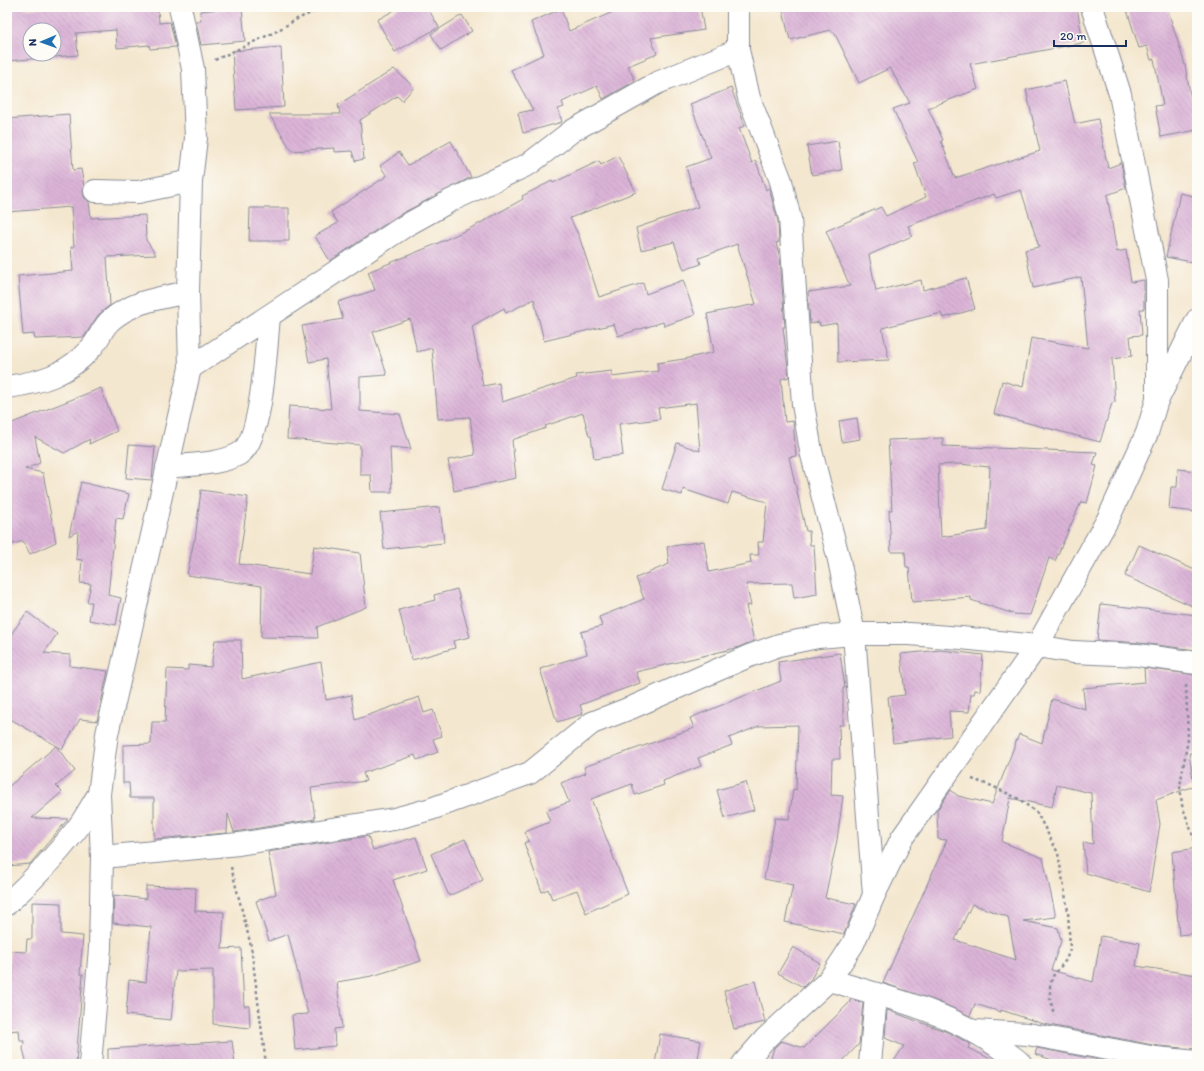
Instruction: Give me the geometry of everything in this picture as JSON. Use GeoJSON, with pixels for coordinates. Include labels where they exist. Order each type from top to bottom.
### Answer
{"type":"FeatureCollection","features":[{"type":"Feature","properties":{"kind":"street"},"geometry":{"type":"LineString","coordinates":[[90,1064],[100,948],[102,857],[99,794],[107,734],[190,368],[188,292],[191,181],[196,138],[193,69],[180,7]]}},
{"type":"Feature","properties":{"kind":"street"},"geometry":{"type":"LineString","coordinates":[[738,7],[738,50],[749,98],[781,181],[790,219],[803,404],[811,450],[839,560],[854,634],[874,895]]}},
{"type":"Feature","properties":{"kind":"street"},"geometry":{"type":"LineString","coordinates":[[1092,7],[1120,94],[1157,280],[1157,400]]}},
{"type":"Feature","properties":{"kind":"street"},"geometry":{"type":"LineString","coordinates":[[190,368],[406,226],[450,201],[530,164],[572,131],[657,83],[738,50]]}},
{"type":"Feature","properties":{"kind":"street"},"geometry":{"type":"LineString","coordinates":[[95,191],[138,192],[191,181]]}},
{"type":"Feature","properties":{"kind":"street"},"geometry":{"type":"LineString","coordinates":[[7,386],[50,378],[71,368],[92,348],[109,321],[126,309],[146,300],[188,292]]}},
{"type":"Feature","properties":{"kind":"street"},"geometry":{"type":"LineString","coordinates":[[167,467],[228,458],[240,453],[250,441],[260,407],[268,317]]}},
{"type":"Feature","properties":{"kind":"street"},"geometry":{"type":"LineString","coordinates":[[743,1064],[766,1038],[829,980],[853,944],[874,895],[902,838],[1037,646],[1109,517],[1147,433],[1157,400],[1197,320]]}},
{"type":"Feature","properties":{"kind":"street"},"geometry":{"type":"LineString","coordinates":[[102,857],[226,846],[394,819],[432,809],[530,773],[592,723],[749,656],[779,645],[818,637],[854,634],[924,635],[1037,646],[1073,652],[1132,654],[1188,662]]}},
{"type":"Feature","properties":{"kind":"street"},"geometry":{"type":"LineString","coordinates":[[7,904],[37,876],[77,829],[99,794]]}},
{"type":"Feature","properties":{"kind":"street"},"geometry":{"type":"LineString","coordinates":[[829,980],[916,1006],[975,1031],[1021,1064]]}},
{"type":"Feature","properties":{"kind":"street"},"geometry":{"type":"LineString","coordinates":[[870,1064],[876,995]]}},
{"type":"Feature","properties":{"kind":"street"},"geometry":{"type":"LineString","coordinates":[[975,1031],[1012,1032],[1120,1052],[1187,1062]]}},
{"type":"Feature","properties":{"kind":"path"},"geometry":{"type":"LineString","coordinates":[[193,69],[238,50],[275,32],[297,19],[326,7]]}},
{"type":"Feature","properties":{"kind":"path"},"geometry":{"type":"LineString","coordinates":[[1188,662],[1188,739],[1180,786],[1182,805],[1197,847]]}},
{"type":"Feature","properties":{"kind":"path"},"geometry":{"type":"LineString","coordinates":[[948,771],[992,786],[1019,799],[1037,813],[1058,853],[1068,911],[1070,949],[1066,960],[1053,976],[1050,986],[1050,998],[1056,1022],[1054,1039]]}},
{"type":"Feature","properties":{"kind":"path"},"geometry":{"type":"LineString","coordinates":[[226,846],[251,946],[266,1064]]}},
{"type":"Feature","properties":{"kind":"building"},"geometry":{"type":"Polygon","coordinates":[[[7,7],[25,7],[25,9],[56,7],[129,7],[129,11],[158,9],[159,23],[170,22],[176,47],[150,49],[149,45],[117,48],[116,30],[76,33],[78,55],[62,56],[62,22],[22,22],[22,60],[7,61],[7,7]]]}},
{"type":"Feature","properties":{"kind":"building"},"geometry":{"type":"Polygon","coordinates":[[[242,7],[245,41],[201,45],[196,21],[201,21],[200,11],[242,7]]]}},
{"type":"Feature","properties":{"kind":"building"},"geometry":{"type":"Polygon","coordinates":[[[400,7],[427,7],[439,27],[395,52],[377,20],[400,7]]]}},
{"type":"Feature","properties":{"kind":"building"},"geometry":{"type":"Polygon","coordinates":[[[611,7],[700,7],[704,30],[651,38],[657,54],[628,66],[635,81],[603,99],[597,86],[562,102],[564,107],[558,109],[562,122],[523,133],[518,113],[533,110],[511,70],[544,54],[531,22],[561,9],[569,31],[613,12],[611,7]]]}},
{"type":"Feature","properties":{"kind":"building"},"geometry":{"type":"Polygon","coordinates":[[[782,7],[1077,7],[1083,43],[970,64],[978,89],[928,108],[943,140],[941,141],[955,178],[1040,151],[1026,90],[1065,81],[1075,124],[1098,119],[1108,168],[1121,163],[1126,188],[1107,195],[1117,252],[1126,250],[1131,282],[1144,280],[1144,309],[1140,309],[1142,335],[1130,336],[1132,356],[1112,359],[1115,402],[1112,403],[1100,442],[994,414],[1002,381],[1023,387],[1031,338],[1088,348],[1081,277],[1033,288],[1025,250],[1039,247],[1021,190],[996,198],[994,194],[908,226],[912,236],[869,255],[876,291],[921,280],[923,290],[966,278],[975,309],[943,318],[941,313],[882,328],[889,360],[838,362],[837,323],[820,326],[819,322],[810,324],[808,292],[850,286],[826,231],[881,207],[886,216],[926,197],[914,163],[918,162],[893,109],[910,103],[890,68],[859,83],[834,32],[831,30],[790,40],[782,7]]]}},
{"type":"Feature","properties":{"kind":"building"},"geometry":{"type":"Polygon","coordinates":[[[1126,7],[1167,7],[1185,65],[1191,99],[1197,98],[1197,130],[1161,137],[1155,106],[1163,105],[1154,59],[1151,60],[1147,46],[1139,48],[1126,7]]]}},
{"type":"Feature","properties":{"kind":"building"},"geometry":{"type":"Polygon","coordinates":[[[462,15],[472,31],[441,50],[431,34],[462,15]]]}},
{"type":"Feature","properties":{"kind":"building"},"geometry":{"type":"Polygon","coordinates":[[[281,47],[284,107],[236,110],[232,51],[281,47]]]}},
{"type":"Feature","properties":{"kind":"building"},"geometry":{"type":"Polygon","coordinates":[[[394,69],[414,87],[402,101],[397,96],[360,120],[364,159],[355,161],[352,151],[334,152],[334,148],[292,151],[269,114],[340,114],[338,105],[394,69]]]}},
{"type":"Feature","properties":{"kind":"building"},"geometry":{"type":"Polygon","coordinates":[[[731,88],[745,126],[739,128],[752,163],[756,161],[766,190],[769,188],[778,221],[779,242],[776,243],[780,258],[785,327],[783,327],[789,377],[781,379],[785,422],[793,421],[796,456],[789,457],[806,531],[809,531],[810,545],[814,545],[817,594],[794,598],[792,583],[746,584],[751,605],[746,606],[754,641],[736,648],[636,672],[640,683],[580,705],[583,714],[557,722],[540,669],[587,654],[581,632],[602,626],[599,617],[644,599],[636,578],[669,564],[667,547],[704,541],[709,572],[751,563],[750,555],[759,555],[758,542],[763,542],[767,502],[732,492],[728,504],[683,489],[682,495],[662,489],[677,443],[700,451],[696,403],[658,408],[660,419],[619,424],[623,455],[594,459],[591,436],[589,436],[583,413],[545,426],[546,428],[512,440],[516,478],[454,491],[448,460],[475,455],[470,417],[438,419],[432,348],[417,352],[410,319],[373,332],[387,375],[360,377],[360,411],[400,414],[411,449],[390,447],[392,492],[372,492],[371,475],[360,475],[360,445],[287,439],[289,406],[331,409],[326,359],[309,362],[302,326],[343,319],[338,302],[375,290],[368,272],[434,245],[475,226],[523,199],[522,196],[552,181],[553,183],[599,161],[601,165],[618,156],[636,192],[570,218],[579,236],[599,297],[643,283],[646,294],[683,280],[695,315],[664,326],[663,322],[618,336],[614,324],[544,341],[534,299],[506,313],[504,308],[472,326],[483,386],[499,383],[502,402],[577,378],[576,375],[612,371],[612,377],[658,371],[657,363],[714,352],[707,314],[756,304],[737,244],[699,258],[701,264],[684,270],[674,242],[641,250],[636,228],[698,207],[686,167],[711,158],[690,104],[731,88]]]}},
{"type":"Feature","properties":{"kind":"building"},"geometry":{"type":"Polygon","coordinates":[[[69,114],[73,170],[81,169],[84,197],[89,202],[91,218],[145,215],[146,240],[156,255],[107,257],[110,305],[98,315],[84,337],[35,339],[34,334],[23,335],[18,276],[73,271],[71,247],[74,247],[71,207],[7,212],[7,119],[69,114]]]}},
{"type":"Feature","properties":{"kind":"building"},"geometry":{"type":"Polygon","coordinates":[[[451,141],[471,177],[399,215],[330,261],[315,236],[338,223],[331,212],[387,176],[380,166],[399,152],[408,165],[451,141]]]}},
{"type":"Feature","properties":{"kind":"building"},"geometry":{"type":"Polygon","coordinates":[[[838,141],[842,170],[812,175],[807,146],[838,141]]]}},
{"type":"Feature","properties":{"kind":"building"},"geometry":{"type":"Polygon","coordinates":[[[1180,193],[1197,197],[1197,263],[1166,257],[1180,193]]]}},
{"type":"Feature","properties":{"kind":"building"},"geometry":{"type":"Polygon","coordinates":[[[250,208],[289,208],[289,241],[249,241],[250,208]]]}},
{"type":"Feature","properties":{"kind":"building"},"geometry":{"type":"Polygon","coordinates":[[[101,388],[117,431],[89,444],[90,439],[64,453],[35,437],[40,463],[25,469],[43,473],[56,542],[30,554],[23,541],[7,546],[7,425],[101,388]]]}},
{"type":"Feature","properties":{"kind":"building"},"geometry":{"type":"Polygon","coordinates":[[[857,418],[860,439],[842,442],[839,421],[857,418]]]}},
{"type":"Feature","properties":{"kind":"building"},"geometry":{"type":"Polygon","coordinates":[[[943,438],[943,446],[1097,452],[1093,465],[1097,466],[1087,503],[1081,502],[1055,561],[1049,558],[1030,615],[1014,614],[971,600],[971,597],[912,602],[909,567],[906,567],[905,552],[891,552],[889,510],[892,510],[888,440],[943,438]],[[959,464],[938,465],[941,537],[987,530],[990,467],[959,464]]]}},
{"type":"Feature","properties":{"kind":"building"},"geometry":{"type":"Polygon","coordinates":[[[129,445],[155,447],[152,480],[126,478],[129,445]]]}},
{"type":"Feature","properties":{"kind":"building"},"geometry":{"type":"Polygon","coordinates":[[[1178,469],[1197,471],[1197,512],[1169,509],[1171,487],[1177,487],[1178,469]]]}},
{"type":"Feature","properties":{"kind":"building"},"geometry":{"type":"Polygon","coordinates":[[[81,482],[129,494],[123,519],[116,518],[108,595],[121,598],[116,625],[89,620],[92,602],[87,602],[91,584],[80,583],[82,560],[76,559],[78,531],[69,536],[81,482]]]}},
{"type":"Feature","properties":{"kind":"building"},"geometry":{"type":"Polygon","coordinates":[[[201,490],[248,497],[239,564],[310,574],[314,546],[360,553],[366,607],[317,627],[318,638],[261,637],[262,586],[187,575],[195,540],[201,490]]]}},
{"type":"Feature","properties":{"kind":"building"},"geometry":{"type":"Polygon","coordinates":[[[440,507],[444,543],[384,549],[380,513],[440,507]]]}},
{"type":"Feature","properties":{"kind":"building"},"geometry":{"type":"Polygon","coordinates":[[[1139,545],[1197,571],[1197,608],[1125,576],[1139,545]]]}},
{"type":"Feature","properties":{"kind":"building"},"geometry":{"type":"Polygon","coordinates":[[[457,589],[470,637],[453,641],[455,648],[412,660],[399,610],[435,600],[434,595],[457,589]]]}},
{"type":"Feature","properties":{"kind":"building"},"geometry":{"type":"Polygon","coordinates":[[[1101,604],[1197,615],[1197,650],[1140,643],[1097,640],[1101,604]]]}},
{"type":"Feature","properties":{"kind":"building"},"geometry":{"type":"Polygon","coordinates":[[[27,612],[57,634],[44,653],[70,655],[70,666],[108,671],[97,721],[80,719],[62,749],[7,717],[7,640],[27,612]]]}},
{"type":"Feature","properties":{"kind":"building"},"geometry":{"type":"Polygon","coordinates":[[[215,640],[241,640],[242,679],[321,662],[326,700],[351,695],[355,720],[419,697],[424,713],[433,710],[442,736],[433,739],[438,752],[417,760],[415,755],[363,773],[366,781],[311,788],[315,819],[234,832],[228,814],[227,833],[154,839],[154,798],[130,798],[129,783],[123,783],[123,745],[151,744],[152,722],[165,722],[167,669],[188,670],[188,665],[211,667],[215,640]]]}},
{"type":"Feature","properties":{"kind":"building"},"geometry":{"type":"Polygon","coordinates":[[[941,650],[983,655],[980,691],[975,690],[974,694],[971,694],[969,712],[949,711],[951,736],[893,743],[888,697],[905,695],[901,654],[941,650]]]}},
{"type":"Feature","properties":{"kind":"building"},"geometry":{"type":"Polygon","coordinates":[[[840,653],[845,688],[843,688],[843,725],[839,725],[840,759],[832,759],[831,795],[843,796],[837,840],[825,898],[856,904],[844,934],[785,922],[793,885],[764,879],[775,818],[789,819],[793,789],[796,790],[798,725],[759,726],[729,738],[732,745],[698,758],[701,766],[663,781],[664,785],[635,795],[632,784],[591,799],[628,894],[586,913],[577,890],[552,899],[548,889],[542,892],[524,843],[529,841],[525,832],[550,822],[546,811],[569,802],[561,783],[586,773],[584,767],[694,728],[690,718],[781,681],[778,662],[840,653]]]}},
{"type":"Feature","properties":{"kind":"building"},"geometry":{"type":"Polygon","coordinates":[[[1144,668],[1197,675],[1197,753],[1189,753],[1194,786],[1156,800],[1160,824],[1149,892],[1086,873],[1083,842],[1093,844],[1091,793],[1057,785],[1052,807],[1010,798],[1002,842],[1043,858],[1056,917],[1023,921],[1058,928],[1061,941],[1051,970],[1093,982],[1101,936],[1140,943],[1136,966],[1197,975],[1197,1049],[1158,1046],[1044,1024],[1001,1010],[1001,1012],[975,1004],[970,1016],[939,1002],[883,983],[947,840],[938,839],[937,810],[951,790],[958,796],[992,804],[1019,734],[1042,743],[1052,699],[1085,709],[1083,688],[1145,682],[1144,668]],[[972,904],[955,940],[1016,960],[1008,917],[972,904]]]}},
{"type":"Feature","properties":{"kind":"building"},"geometry":{"type":"Polygon","coordinates":[[[56,746],[75,771],[56,786],[62,792],[32,818],[68,819],[30,864],[7,866],[7,788],[56,746]]]}},
{"type":"Feature","properties":{"kind":"building"},"geometry":{"type":"Polygon","coordinates":[[[746,782],[754,810],[725,818],[717,790],[746,782]]]}},
{"type":"Feature","properties":{"kind":"building"},"geometry":{"type":"Polygon","coordinates":[[[368,836],[373,850],[416,837],[427,869],[393,880],[421,961],[372,976],[337,982],[342,1028],[334,1029],[335,1046],[295,1050],[292,1015],[308,1014],[288,934],[269,941],[256,901],[276,894],[268,852],[368,836]]]}},
{"type":"Feature","properties":{"kind":"building"},"geometry":{"type":"Polygon","coordinates":[[[465,839],[483,880],[449,896],[431,854],[465,839]]]}},
{"type":"Feature","properties":{"kind":"building"},"geometry":{"type":"Polygon","coordinates":[[[1197,848],[1197,933],[1179,935],[1172,852],[1197,848]]]}},
{"type":"Feature","properties":{"kind":"building"},"geometry":{"type":"Polygon","coordinates":[[[146,886],[196,888],[195,911],[224,912],[222,949],[241,948],[244,1006],[249,1006],[250,1028],[213,1024],[213,970],[176,971],[171,1020],[126,1015],[129,980],[146,982],[151,927],[113,923],[114,895],[146,899],[146,886]]]}},
{"type":"Feature","properties":{"kind":"building"},"geometry":{"type":"Polygon","coordinates":[[[32,902],[61,903],[61,934],[83,936],[80,974],[83,974],[76,1064],[27,1064],[23,1049],[24,1041],[20,1041],[19,1030],[7,1031],[7,1008],[9,1008],[7,979],[10,951],[26,952],[27,939],[32,939],[32,902]]]}},
{"type":"Feature","properties":{"kind":"building"},"geometry":{"type":"Polygon","coordinates":[[[793,947],[820,963],[811,979],[803,987],[778,973],[793,947]]]}},
{"type":"Feature","properties":{"kind":"building"},"geometry":{"type":"Polygon","coordinates":[[[755,981],[765,1022],[734,1029],[724,991],[755,981]]]}},
{"type":"Feature","properties":{"kind":"building"},"geometry":{"type":"Polygon","coordinates":[[[851,999],[863,1003],[859,1044],[840,1064],[769,1064],[774,1048],[781,1041],[804,1048],[849,1003],[851,999]]]}},
{"type":"Feature","properties":{"kind":"building"},"geometry":{"type":"Polygon","coordinates":[[[887,1010],[950,1033],[970,1044],[968,1048],[1001,1064],[892,1064],[904,1046],[885,1038],[887,1010]]]}},
{"type":"Feature","properties":{"kind":"building"},"geometry":{"type":"Polygon","coordinates":[[[660,1034],[701,1041],[697,1064],[655,1064],[660,1034]]]}},
{"type":"Feature","properties":{"kind":"building"},"geometry":{"type":"Polygon","coordinates":[[[232,1041],[235,1064],[108,1064],[108,1049],[232,1041]]]}},
{"type":"Feature","properties":{"kind":"building"},"geometry":{"type":"Polygon","coordinates":[[[1037,1048],[1120,1064],[1064,1064],[1035,1054],[1037,1048]]]}}]}
